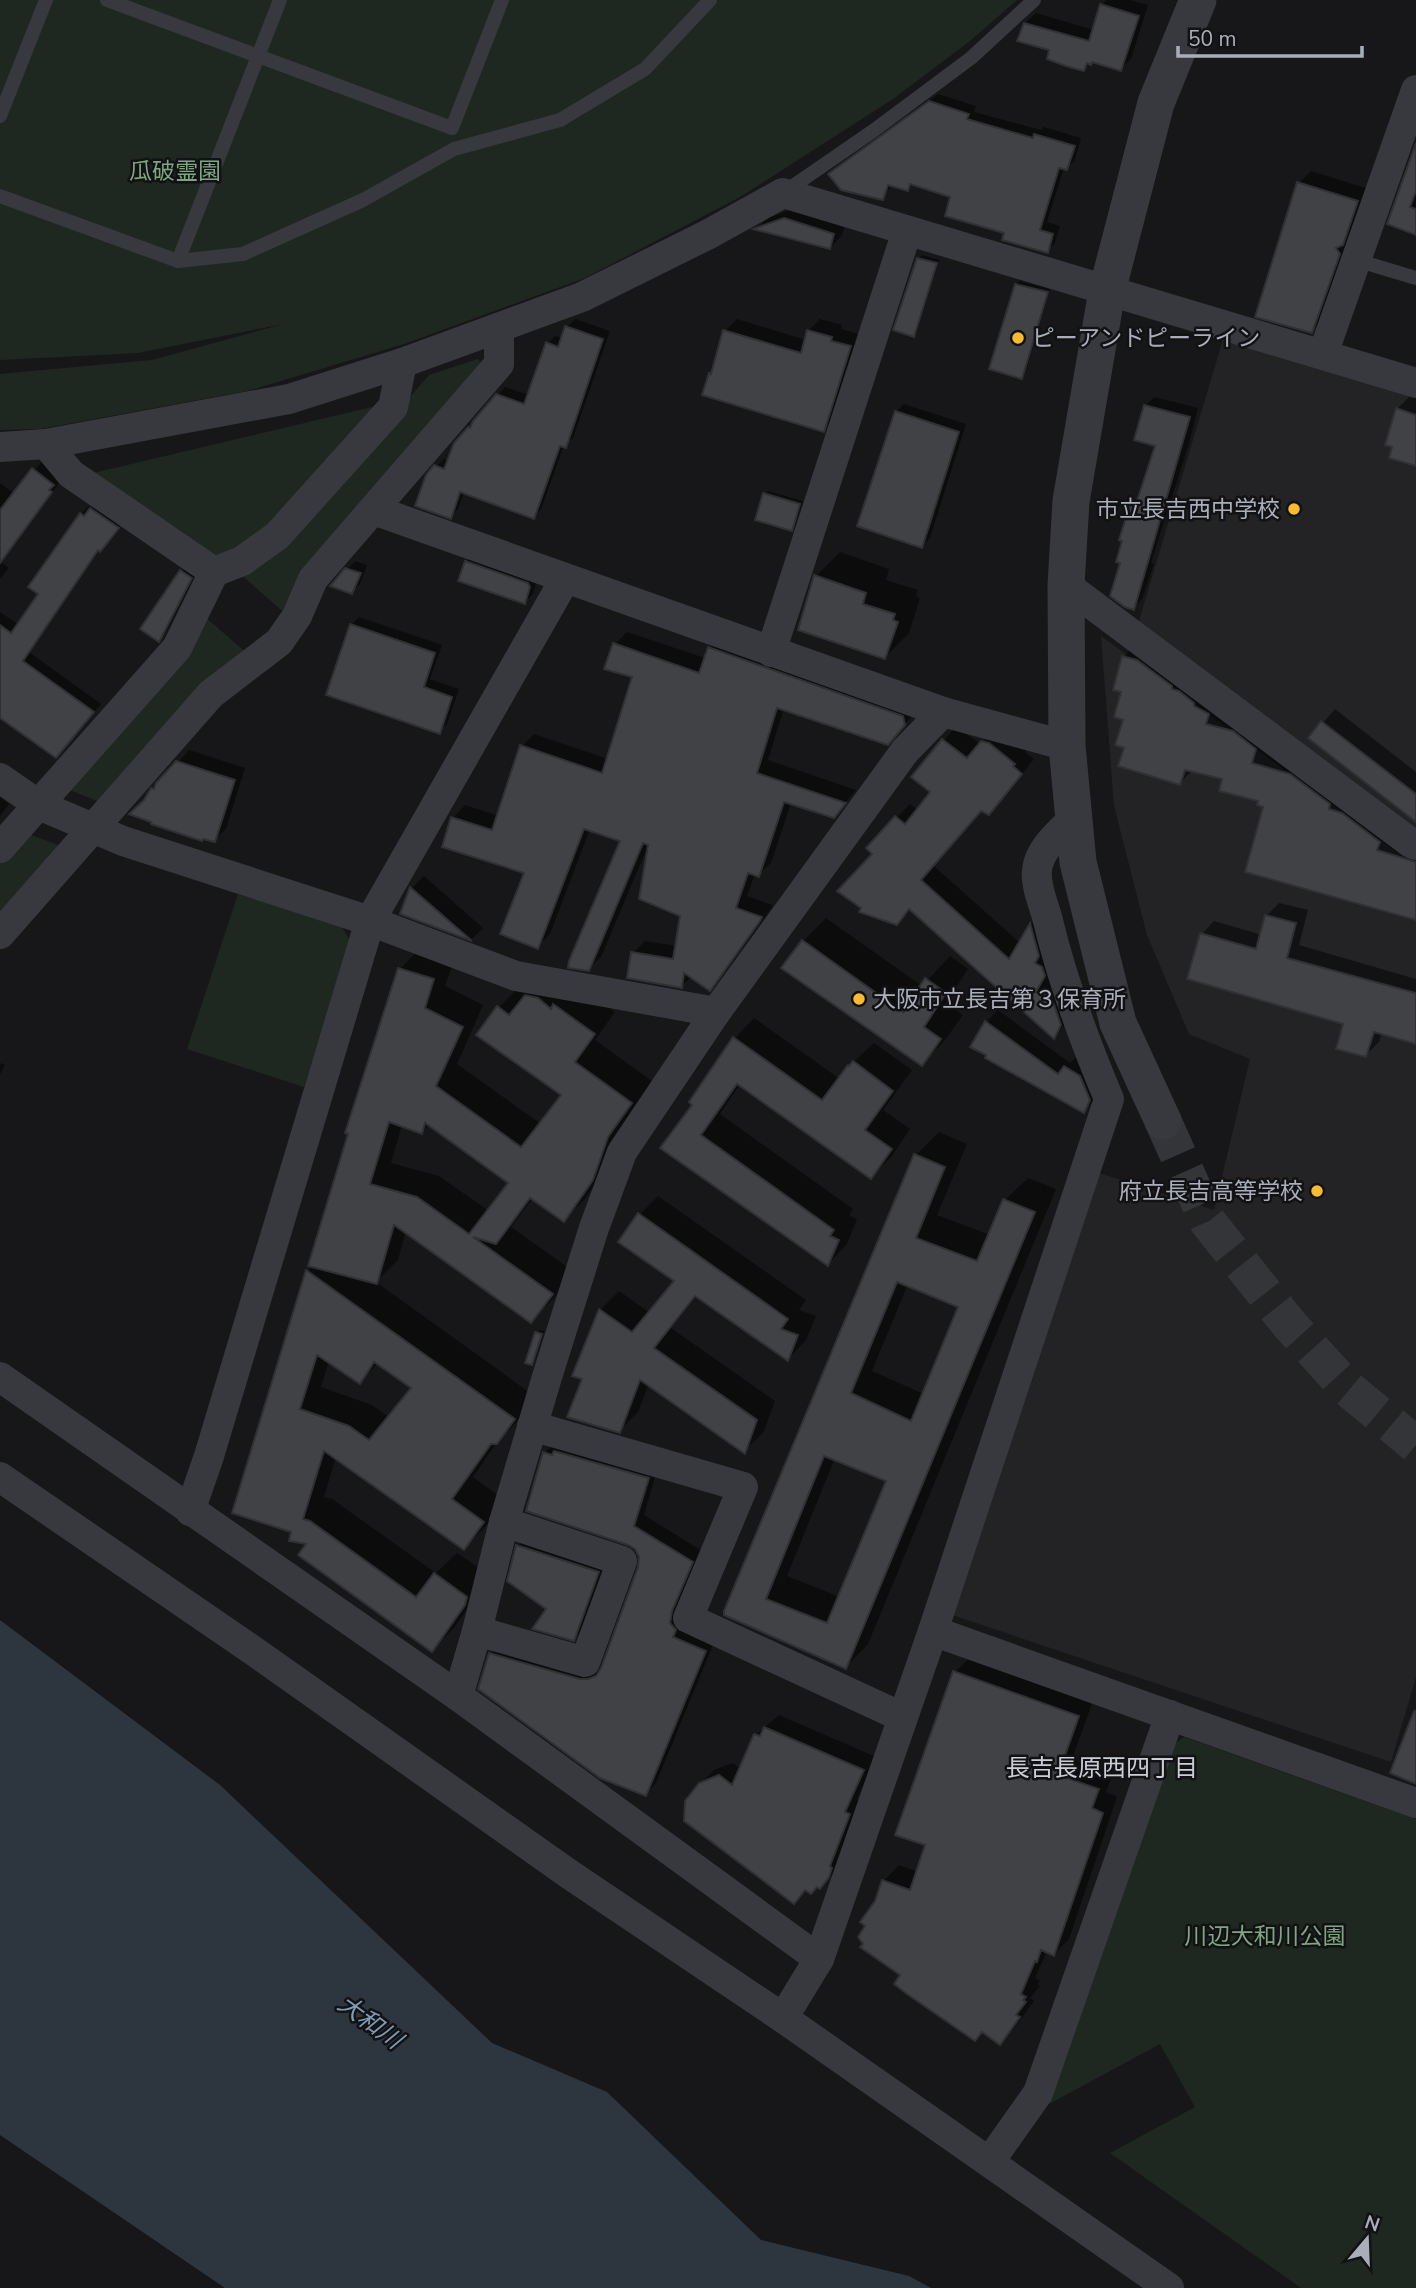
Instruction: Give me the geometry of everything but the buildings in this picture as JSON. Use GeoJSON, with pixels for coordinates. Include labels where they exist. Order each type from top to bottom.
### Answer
{"type":"FeatureCollection","features":[{"type":"Feature","properties":{"kind":"street"},"geometry":{"type":"LineString","coordinates":[[1163,1121],[1118,1023],[1078,862],[1067,746],[1066,584],[1071,501],[1107,291],[1156,103],[1198,0]]}},
{"type":"Feature","properties":{"kind":"street"},"geometry":{"type":"LineString","coordinates":[[1323,354],[1416,90]]}},
{"type":"Feature","properties":{"kind":"street"},"geometry":{"type":"LineString","coordinates":[[0,447],[47,444],[289,399],[402,363],[582,297],[707,235],[783,193],[1416,383]]}},
{"type":"Feature","properties":{"kind":"street"},"geometry":{"type":"LineString","coordinates":[[771,652],[907,230]]}},
{"type":"Feature","properties":{"kind":"street"},"geometry":{"type":"LineString","coordinates":[[0,934],[211,694],[279,642],[297,616],[313,579],[499,364],[499,328]]}},
{"type":"Feature","properties":{"kind":"street"},"geometry":{"type":"LineString","coordinates":[[0,848],[177,648],[214,572],[242,561],[277,536],[393,407],[402,363]]}},
{"type":"Feature","properties":{"kind":"street"},"geometry":{"type":"LineString","coordinates":[[47,444],[71,474],[214,572]]}},
{"type":"Feature","properties":{"kind":"street"},"geometry":{"type":"LineString","coordinates":[[374,510],[943,712],[1067,746]]}},
{"type":"Feature","properties":{"kind":"street"},"geometry":{"type":"LineString","coordinates":[[190,1511],[209,1457],[370,921],[565,579]]}},
{"type":"Feature","properties":{"kind":"street"},"geometry":{"type":"LineString","coordinates":[[1066,584],[1416,845]]}},
{"type":"Feature","properties":{"kind":"street"},"geometry":{"type":"LineString","coordinates":[[458,1696],[478,1631],[504,1522],[532,1426],[594,1228],[622,1152],[716,1012],[905,751],[943,712]]}},
{"type":"Feature","properties":{"kind":"street"},"geometry":{"type":"LineString","coordinates":[[0,778],[39,805],[124,841],[370,921],[516,976],[716,1012]]}},
{"type":"Feature","properties":{"kind":"street"},"geometry":{"type":"LineString","coordinates":[[783,2018],[819,1959],[933,1631],[1109,1099],[1082,1034],[1051,936],[1038,881],[1037,869],[1045,851],[1074,818]]}},
{"type":"Feature","properties":{"kind":"street"},"geometry":{"type":"LineString","coordinates":[[0,1377],[458,1696],[819,1959]]}},
{"type":"Feature","properties":{"kind":"street"},"geometry":{"type":"LineString","coordinates":[[532,1426],[743,1487],[688,1618],[902,1717]]}},
{"type":"Feature","properties":{"kind":"street"},"geometry":{"type":"LineString","coordinates":[[0,1476],[569,1874],[783,2018],[1169,2288]]}},
{"type":"Feature","properties":{"kind":"street"},"geometry":{"type":"LineString","coordinates":[[478,1631],[585,1662],[622,1561],[504,1522]]}},
{"type":"Feature","properties":{"kind":"street"},"geometry":{"type":"LineString","coordinates":[[933,1631],[1416,1803]]}},
{"type":"Feature","properties":{"kind":"street"},"geometry":{"type":"LineString","coordinates":[[990,2161],[1038,2093],[1170,1715]]}},
{"type":"Feature","properties":{"kind":"lane"},"geometry":{"type":"LineString","coordinates":[[0,116],[46,0]]}},
{"type":"Feature","properties":{"kind":"lane"},"geometry":{"type":"LineString","coordinates":[[107,0],[452,128],[502,0]]}},
{"type":"Feature","properties":{"kind":"lane"},"geometry":{"type":"LineString","coordinates":[[178,261],[280,0]]}},
{"type":"Feature","properties":{"kind":"lane"},"geometry":{"type":"LineString","coordinates":[[0,196],[178,261],[243,254],[363,200],[454,149],[561,120],[645,69],[710,0]]}},
{"type":"Feature","properties":{"kind":"lane"},"geometry":{"type":"LineString","coordinates":[[783,193],[873,131],[971,58],[1034,0]]}},
{"type":"Feature","properties":{"kind":"lane"},"geometry":{"type":"LineString","coordinates":[[1356,260],[1416,278]]}},
{"type":"Feature","properties":{"kind":"shaded area","name":"市立長吉西中学校"},"geometry":{"type":"Polygon","coordinates":[[[1224,336],[1416,394],[1416,830],[1138,624],[1224,336]]]}},
{"type":"Feature","properties":{"kind":"shaded area","name":"府立長吉高等学校"},"geometry":{"type":"Polygon","coordinates":[[[1101,636],[1397,852],[1416,857],[1416,1677],[1391,1762],[946,1613],[1096,1172],[1214,1210],[1250,1059],[1189,1034],[1147,935],[1114,806],[1101,636]]]}},
{"type":"Feature","properties":{"kind":"green space","name":"瓜破霊園"},"geometry":{"type":"Polygon","coordinates":[[[0,0],[1017,0],[970,41],[893,99],[740,197],[585,278],[404,344],[247,391],[40,429],[0,430],[0,374],[152,360],[283,324],[138,353],[0,360],[0,0]]]}},
{"type":"Feature","properties":{"kind":"green space"},"geometry":{"type":"Polygon","coordinates":[[[478,359],[485,368],[287,615],[240,574],[277,551],[429,375],[478,359]]]}},
{"type":"Feature","properties":{"kind":"green space"},"geometry":{"type":"Polygon","coordinates":[[[372,407],[376,413],[266,534],[213,559],[89,474],[372,407]]]}},
{"type":"Feature","properties":{"kind":"green space"},"geometry":{"type":"Polygon","coordinates":[[[204,616],[250,656],[102,803],[65,788],[204,616]]]}},
{"type":"Feature","properties":{"kind":"green space"},"geometry":{"type":"Polygon","coordinates":[[[26,833],[63,847],[0,918],[0,862],[26,833]]]}},
{"type":"Feature","properties":{"kind":"green space"},"geometry":{"type":"Polygon","coordinates":[[[238,894],[342,927],[350,941],[304,1087],[187,1049],[238,894]]]}},
{"type":"Feature","properties":{"kind":"green space","name":"川辺大和川公園"},"geometry":{"type":"Polygon","coordinates":[[[1184,1737],[1416,1819],[1416,2288],[1301,2288],[1110,2153],[1195,2107],[1160,2044],[1049,2104],[1046,2097],[1174,1744],[1184,1737]]]}},
{"type":"Feature","properties":{"kind":"water","name":"大和川"},"geometry":{"type":"Polygon","coordinates":[[[0,1620],[220,1785],[492,2043],[607,2092],[761,2240],[909,2276],[931,2288],[225,2288],[0,2135],[0,1620]]]}},
{"type":"Feature","properties":{"kind":"tunnel"},"geometry":{"type":"LineString","coordinates":[[1163,1121],[1208,1222],[1289,1324],[1347,1388],[1416,1445]]}},
{"type":"Feature","properties":{"kind":"place","name":"ピーアンドピーライン"},"geometry":{"type":"Point","coordinates":[1018,338]}},
{"type":"Feature","properties":{"kind":"place","name":"市立長吉西中学校"},"geometry":{"type":"Point","coordinates":[1294,509]}},
{"type":"Feature","properties":{"kind":"place","name":"大阪市立長吉第３保育所"},"geometry":{"type":"Point","coordinates":[859,999]}},
{"type":"Feature","properties":{"kind":"place","name":"府立長吉高等学校"},"geometry":{"type":"Point","coordinates":[1317,1191]}},
{"type":"Feature","properties":{"kind":"district","name":"長吉長原西四丁目"},"geometry":{"type":"Point","coordinates":[1102,1768]}}]}
